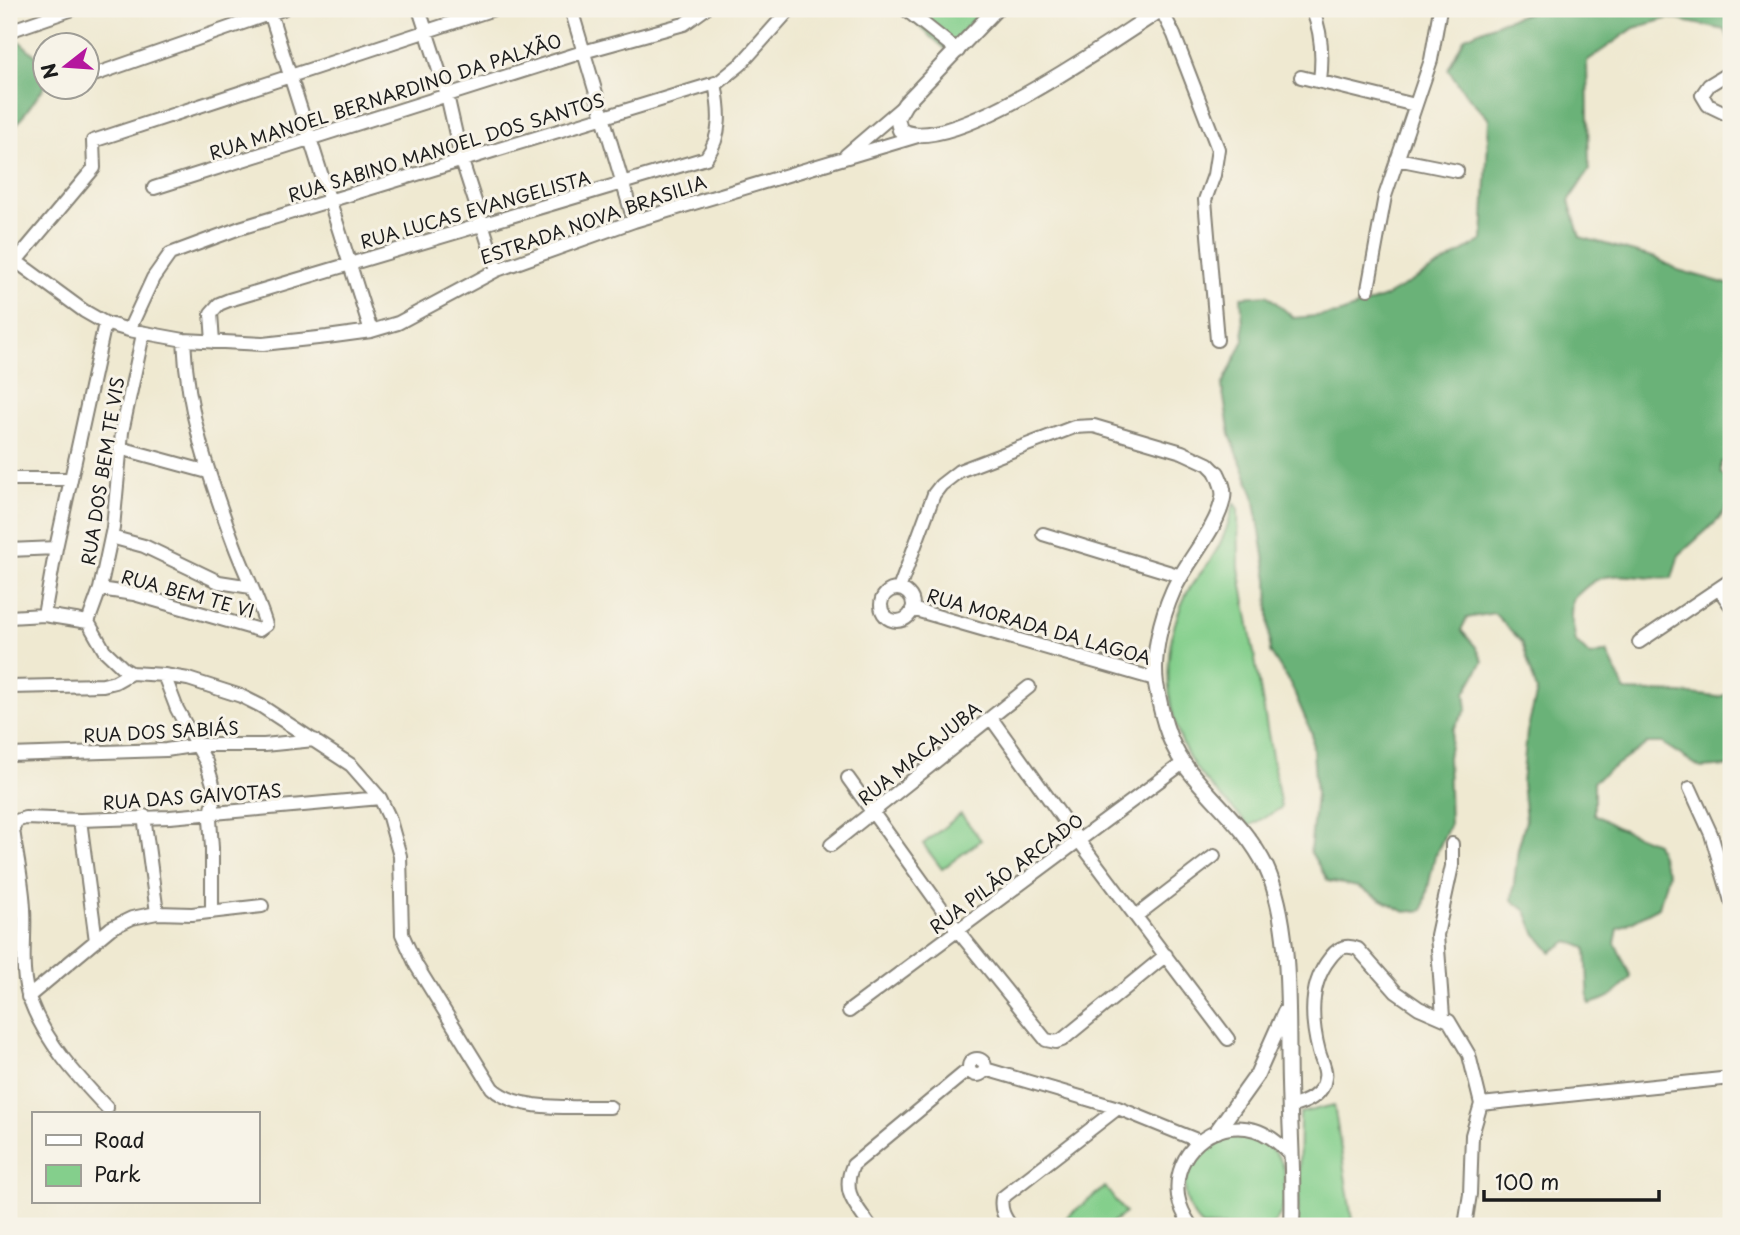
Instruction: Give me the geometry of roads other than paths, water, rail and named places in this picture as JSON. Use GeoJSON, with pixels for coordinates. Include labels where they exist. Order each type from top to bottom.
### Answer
{"type":"FeatureCollection","features":[{"type":"Feature","properties":{"kind":"street"},"geometry":{"type":"LineString","coordinates":[[9,32],[73,9]]}},
{"type":"Feature","properties":{"kind":"street"},"geometry":{"type":"LineString","coordinates":[[419,9],[447,95],[462,161],[497,270]]}},
{"type":"Feature","properties":{"kind":"street"},"geometry":{"type":"LineString","coordinates":[[12,259],[94,167],[93,141],[494,9]]}},
{"type":"Feature","properties":{"kind":"street"},"geometry":{"type":"LineString","coordinates":[[571,9],[634,221]]}},
{"type":"Feature","properties":{"kind":"street","name":"RUA MANOEL BERNARDINO DA PALXÃO"},"geometry":{"type":"LineString","coordinates":[[154,188],[583,52],[684,23],[705,9]]}},
{"type":"Feature","properties":{"kind":"street","name":"RUA SABINO MANOEL DOS SANTOS"},"geometry":{"type":"LineString","coordinates":[[129,330],[153,278],[170,254],[240,228],[715,83],[732,74],[790,9]]}},
{"type":"Feature","properties":{"kind":"street"},"geometry":{"type":"LineString","coordinates":[[905,9],[958,51]]}},
{"type":"Feature","properties":{"kind":"street","name":"ESTRADA NOVA BRASILIA"},"geometry":{"type":"LineString","coordinates":[[843,158],[905,104],[996,9]]}},
{"type":"Feature","properties":{"kind":"street"},"geometry":{"type":"LineString","coordinates":[[1161,9],[1219,149],[1205,200],[1217,340]]}},
{"type":"Feature","properties":{"kind":"street","name":"ESTRADA NOVA BRASILIA"},"geometry":{"type":"LineString","coordinates":[[12,259],[84,311],[105,323],[143,334],[213,342],[275,343],[371,331],[398,323],[497,270],[634,221],[968,122],[1030,93],[1081,63],[1161,9]]}},
{"type":"Feature","properties":{"kind":"street"},"geometry":{"type":"LineString","coordinates":[[1311,9],[1321,38],[1320,80]]}},
{"type":"Feature","properties":{"kind":"street"},"geometry":{"type":"LineString","coordinates":[[1368,289],[1385,196],[1431,60],[1440,9]]}},
{"type":"Feature","properties":{"kind":"street"},"geometry":{"type":"LineString","coordinates":[[102,72],[274,10],[310,138],[371,331]]}},
{"type":"Feature","properties":{"kind":"street"},"geometry":{"type":"LineString","coordinates":[[1727,74],[1709,85],[1702,95],[1708,105],[1731,117]]}},
{"type":"Feature","properties":{"kind":"street"},"geometry":{"type":"LineString","coordinates":[[1301,77],[1415,105]]}},
{"type":"Feature","properties":{"kind":"street","name":"RUA LUCAS EVANGELISTA"},"geometry":{"type":"LineString","coordinates":[[213,342],[210,319],[211,313],[219,304],[706,158],[713,143],[720,113],[715,83]]}},
{"type":"Feature","properties":{"kind":"street"},"geometry":{"type":"LineString","coordinates":[[905,104],[898,113],[897,125],[904,133],[921,135]]}},
{"type":"Feature","properties":{"kind":"street"},"geometry":{"type":"LineString","coordinates":[[1396,159],[1457,171]]}},
{"type":"Feature","properties":{"kind":"street","name":"RUA DOS BEM TE VIS"},"geometry":{"type":"LineString","coordinates":[[44,615],[55,548],[105,323]]}},
{"type":"Feature","properties":{"kind":"street","name":"RUA DOS BEM TE VIS"},"geometry":{"type":"LineString","coordinates":[[88,622],[100,589],[111,537],[117,501],[120,447],[143,334]]}},
{"type":"Feature","properties":{"kind":"street","name":"RUA BEM TE VI"},"geometry":{"type":"LineString","coordinates":[[100,589],[134,594],[263,629],[266,625],[208,472],[188,397],[184,340]]}},
{"type":"Feature","properties":{"kind":"street","name":"RUA MORADA DA LAGOA"},"geometry":{"type":"LineString","coordinates":[[900,589],[934,495],[941,485],[960,471],[1074,427],[1094,426],[1182,453],[1208,464],[1217,472],[1223,485],[1223,498],[1174,589],[1163,617],[1155,679],[1161,714],[1183,763],[1252,842],[1267,869],[1276,895],[1281,921],[1287,1007],[1291,1154],[1289,1223]]}},
{"type":"Feature","properties":{"kind":"street"},"geometry":{"type":"LineString","coordinates":[[120,447],[208,472]]}},
{"type":"Feature","properties":{"kind":"street"},"geometry":{"type":"LineString","coordinates":[[9,479],[70,480]]}},
{"type":"Feature","properties":{"kind":"street"},"geometry":{"type":"LineString","coordinates":[[1043,534],[1181,576]]}},
{"type":"Feature","properties":{"kind":"street","name":"RUA BEM TE VI"},"geometry":{"type":"LineString","coordinates":[[111,537],[144,546],[219,582],[251,587]]}},
{"type":"Feature","properties":{"kind":"street"},"geometry":{"type":"LineString","coordinates":[[9,550],[55,548]]}},
{"type":"Feature","properties":{"kind":"street"},"geometry":{"type":"LineString","coordinates":[[1639,642],[1731,580]]}},
{"type":"Feature","properties":{"kind":"street"},"geometry":{"type":"LineString","coordinates":[[893,589],[900,589],[910,596],[912,609],[904,619],[897,621],[885,616],[882,610],[883,597],[893,589]]}},
{"type":"Feature","properties":{"kind":"street"},"geometry":{"type":"LineString","coordinates":[[1718,589],[1731,606]]}},
{"type":"Feature","properties":{"kind":"street","name":"RUA MORADA DA LAGOA"},"geometry":{"type":"LineString","coordinates":[[912,609],[1155,679]]}},
{"type":"Feature","properties":{"kind":"street"},"geometry":{"type":"LineString","coordinates":[[9,617],[44,615],[88,622],[114,662],[131,673],[188,679],[241,696],[261,706],[351,765],[380,797],[389,817],[400,856],[400,922],[406,945],[492,1088],[502,1097],[519,1103],[610,1107]]}},
{"type":"Feature","properties":{"kind":"street"},"geometry":{"type":"LineString","coordinates":[[9,687],[103,685],[131,673]]}},
{"type":"Feature","properties":{"kind":"street"},"geometry":{"type":"LineString","coordinates":[[164,675],[177,709],[198,745],[213,784],[212,912]]}},
{"type":"Feature","properties":{"kind":"street","name":"RUA MACAJUBA"},"geometry":{"type":"LineString","coordinates":[[831,845],[1029,687]]}},
{"type":"Feature","properties":{"kind":"street"},"geometry":{"type":"LineString","coordinates":[[991,718],[1228,1040]]}},
{"type":"Feature","properties":{"kind":"street","name":"RUA DOS SABIÁS"},"geometry":{"type":"LineString","coordinates":[[9,755],[166,750],[198,745],[264,745],[314,740]]}},
{"type":"Feature","properties":{"kind":"street","name":"RUA PILÃO ARCADO"},"geometry":{"type":"LineString","coordinates":[[849,1011],[1183,763]]}},
{"type":"Feature","properties":{"kind":"street"},"geometry":{"type":"LineString","coordinates":[[848,778],[958,931],[1041,1036],[1051,1042],[1062,1040],[1166,956]]}},
{"type":"Feature","properties":{"kind":"street"},"geometry":{"type":"LineString","coordinates":[[1690,788],[1711,834],[1731,901]]}},
{"type":"Feature","properties":{"kind":"street","name":"RUA DAS GAIVOTAS"},"geometry":{"type":"LineString","coordinates":[[24,908],[13,829],[16,821],[25,818],[80,820],[170,817],[380,797]]}},
{"type":"Feature","properties":{"kind":"street"},"geometry":{"type":"LineString","coordinates":[[144,816],[157,913]]}},
{"type":"Feature","properties":{"kind":"street"},"geometry":{"type":"LineString","coordinates":[[80,820],[96,941]]}},
{"type":"Feature","properties":{"kind":"street"},"geometry":{"type":"LineString","coordinates":[[1443,1017],[1437,934],[1452,866],[1452,844]]}},
{"type":"Feature","properties":{"kind":"street"},"geometry":{"type":"LineString","coordinates":[[1136,916],[1214,856]]}},
{"type":"Feature","properties":{"kind":"street"},"geometry":{"type":"LineString","coordinates":[[29,997],[123,922],[157,913],[212,912],[262,906]]}},
{"type":"Feature","properties":{"kind":"street"},"geometry":{"type":"LineString","coordinates":[[9,913],[24,908],[25,971],[29,997],[50,1040],[65,1063],[107,1108]]}},
{"type":"Feature","properties":{"kind":"street"},"geometry":{"type":"LineString","coordinates":[[1289,1107],[1311,1099],[1318,1093],[1326,1077],[1312,1013],[1323,968],[1341,947],[1358,949],[1396,992],[1419,1008],[1449,1021],[1469,1055],[1481,1104],[1472,1135],[1470,1194],[1465,1226]]}},
{"type":"Feature","properties":{"kind":"street"},"geometry":{"type":"LineString","coordinates":[[1217,1130],[1257,1075],[1287,1007]]}},
{"type":"Feature","properties":{"kind":"street"},"geometry":{"type":"LineString","coordinates":[[870,1226],[851,1199],[848,1185],[853,1165],[969,1069],[978,1075],[985,1069],[1118,1108],[1199,1141]]}},
{"type":"Feature","properties":{"kind":"street"},"geometry":{"type":"LineString","coordinates":[[1481,1104],[1731,1078]]}},
{"type":"Feature","properties":{"kind":"street"},"geometry":{"type":"LineString","coordinates":[[1011,1226],[1000,1206],[1002,1198],[1118,1108]]}},
{"type":"Feature","properties":{"kind":"street"},"geometry":{"type":"LineString","coordinates":[[1191,1226],[1180,1205],[1178,1182],[1181,1166],[1199,1141],[1217,1130],[1236,1127],[1256,1130],[1274,1139],[1291,1154]]}}]}
